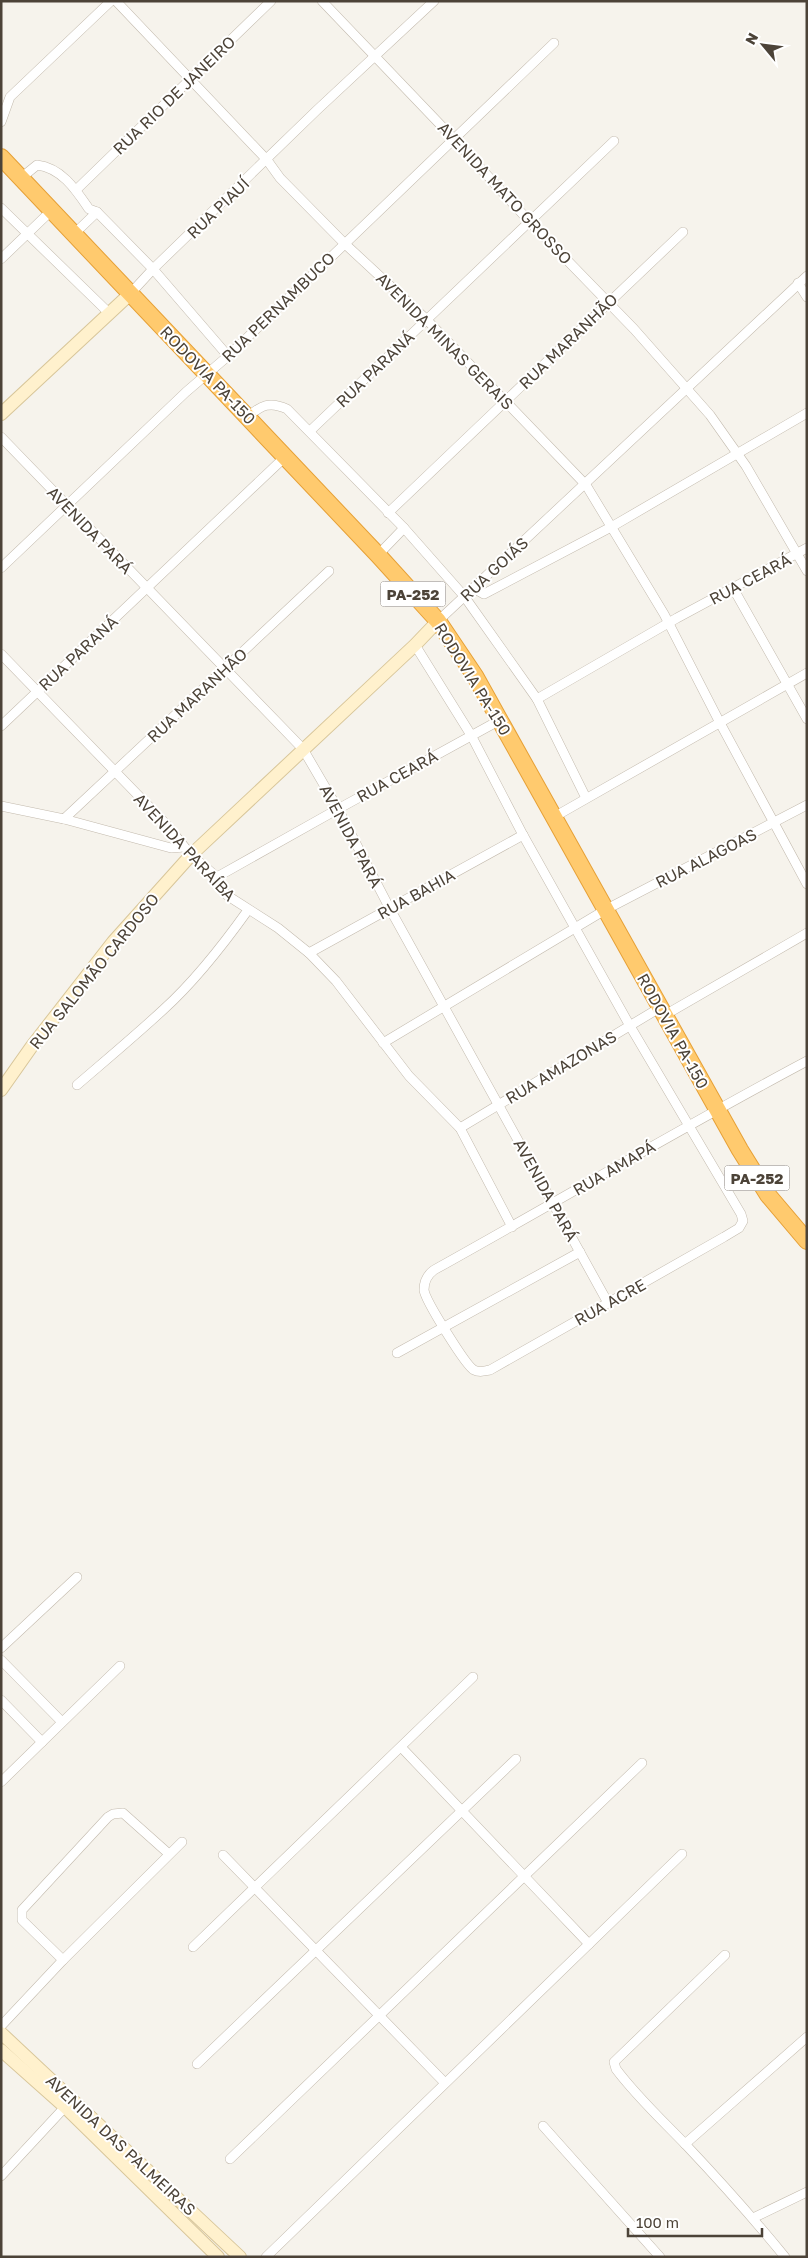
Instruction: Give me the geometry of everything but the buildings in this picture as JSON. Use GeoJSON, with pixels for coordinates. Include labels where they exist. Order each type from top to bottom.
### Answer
{"type":"FeatureCollection","features":[{"type":"Feature","properties":{"kind":"highway","name":"RODOVIA PA-150"},"geometry":{"type":"LineString","coordinates":[[1,158],[206,375],[286,456],[438,621],[475,676],[717,1110]]}},
{"type":"Feature","properties":{"kind":"highway","name":"PA-252"},"geometry":{"type":"LineString","coordinates":[[717,1110],[768,1195],[807,1241]]}},
{"type":"Feature","properties":{"kind":"street"},"geometry":{"type":"LineString","coordinates":[[1,122],[10,97],[18,88],[111,1]]}},
{"type":"Feature","properties":{"kind":"street","name":"AVENIDA MINAS GERAIS"},"geometry":{"type":"LineString","coordinates":[[116,1],[268,160],[280,178],[344,243],[426,319],[586,485],[613,526],[669,624],[719,722],[774,823]]}},
{"type":"Feature","properties":{"kind":"street","name":"RUA RIO DE JANEIRO"},"geometry":{"type":"LineString","coordinates":[[76,190],[271,1]]}},
{"type":"Feature","properties":{"kind":"street","name":"AVENIDA MATO GROSSO"},"geometry":{"type":"LineString","coordinates":[[322,1],[608,302],[686,387],[710,415],[738,454],[797,554]]}},
{"type":"Feature","properties":{"kind":"street","name":"RUA PIAUÍ"},"geometry":{"type":"LineString","coordinates":[[1,414],[130,294],[153,269],[268,160],[317,110],[434,1]]}},
{"type":"Feature","properties":{"kind":"street","name":"RUA PERNAMBUCO"},"geometry":{"type":"LineString","coordinates":[[1,568],[228,356],[554,43]]}},
{"type":"Feature","properties":{"kind":"street","name":"RUA PARANÁ"},"geometry":{"type":"LineString","coordinates":[[310,432],[614,141]]}},
{"type":"Feature","properties":{"kind":"street"},"geometry":{"type":"LineString","coordinates":[[20,178],[37,166],[47,166],[56,171],[76,190],[89,209],[98,212],[153,269],[228,356]]}},
{"type":"Feature","properties":{"kind":"street"},"geometry":{"type":"LineString","coordinates":[[1,208],[109,313]]}},
{"type":"Feature","properties":{"kind":"street"},"geometry":{"type":"LineString","coordinates":[[1,259],[52,210]]}},
{"type":"Feature","properties":{"kind":"street"},"geometry":{"type":"LineString","coordinates":[[74,234],[98,212]]}},
{"type":"Feature","properties":{"kind":"street","name":"RUA MARANHÃO"},"geometry":{"type":"LineString","coordinates":[[388,513],[683,232]]}},
{"type":"Feature","properties":{"kind":"street","name":"RUA GOIÁS"},"geometry":{"type":"LineString","coordinates":[[188,851],[303,749],[415,645],[464,596],[586,485],[686,387],[807,276]]}},
{"type":"Feature","properties":{"kind":"street"},"geometry":{"type":"LineString","coordinates":[[798,283],[807,297]]}},
{"type":"Feature","properties":{"kind":"street"},"geometry":{"type":"LineString","coordinates":[[248,417],[263,406],[274,404],[287,409],[404,528],[464,596],[537,699],[586,798]]}},
{"type":"Feature","properties":{"kind":"street"},"geometry":{"type":"LineString","coordinates":[[473,588],[484,594],[613,526],[807,413]]}},
{"type":"Feature","properties":{"kind":"street","name":"AVENIDA PARÁ"},"geometry":{"type":"LineString","coordinates":[[1,437],[303,749],[338,808],[390,909],[608,1303]]}},
{"type":"Feature","properties":{"kind":"street","name":"RUA PARANÁ"},"geometry":{"type":"LineString","coordinates":[[1,726],[286,456]]}},
{"type":"Feature","properties":{"kind":"street"},"geometry":{"type":"LineString","coordinates":[[378,555],[404,528]]}},
{"type":"Feature","properties":{"kind":"street","name":"RUA CEARÁ"},"geometry":{"type":"LineString","coordinates":[[537,699],[807,548]]}},
{"type":"Feature","properties":{"kind":"street"},"geometry":{"type":"LineString","coordinates":[[797,554],[807,571]]}},
{"type":"Feature","properties":{"kind":"street","name":"RUA MARANHÃO"},"geometry":{"type":"LineString","coordinates":[[64,819],[329,571]]}},
{"type":"Feature","properties":{"kind":"street"},"geometry":{"type":"LineString","coordinates":[[733,588],[807,719]]}},
{"type":"Feature","properties":{"kind":"street"},"geometry":{"type":"LineString","coordinates":[[415,645],[471,735],[523,835],[577,928],[630,1026],[690,1125]]}},
{"type":"Feature","properties":{"kind":"street","name":"AVENIDA PARAÍBA"},"geometry":{"type":"LineString","coordinates":[[1,654],[166,824],[188,851],[217,877],[223,891],[248,910],[278,928],[309,953],[336,980],[409,1076],[460,1128],[512,1226]]}},
{"type":"Feature","properties":{"kind":"street"},"geometry":{"type":"LineString","coordinates":[[554,817],[807,673]]}},
{"type":"Feature","properties":{"kind":"street","name":"RUA CEARÁ"},"geometry":{"type":"LineString","coordinates":[[217,877],[338,808],[500,720]]}},
{"type":"Feature","properties":{"kind":"street","name":"RUA ALAGOAS"},"geometry":{"type":"LineString","coordinates":[[577,928],[605,910],[807,805]]}},
{"type":"Feature","properties":{"kind":"street"},"geometry":{"type":"LineString","coordinates":[[1,806],[64,819],[188,851]]}},
{"type":"Feature","properties":{"kind":"street"},"geometry":{"type":"LineString","coordinates":[[774,823],[807,884]]}},
{"type":"Feature","properties":{"kind":"street","name":"RUA BAHIA"},"geometry":{"type":"LineString","coordinates":[[309,953],[523,835]]}},
{"type":"Feature","properties":{"kind":"street","name":"RUA SALOMÃO CARDOSO"},"geometry":{"type":"LineString","coordinates":[[1,1090],[107,950],[188,851]]}},
{"type":"Feature","properties":{"kind":"street"},"geometry":{"type":"LineString","coordinates":[[77,1085],[164,1009],[213,957],[248,910]]}},
{"type":"Feature","properties":{"kind":"street"},"geometry":{"type":"LineString","coordinates":[[383,1043],[577,928]]}},
{"type":"Feature","properties":{"kind":"street","name":"RUA AMAZONAS"},"geometry":{"type":"LineString","coordinates":[[460,1128],[630,1026],[663,1011],[807,933]]}},
{"type":"Feature","properties":{"kind":"street","name":"RUA AMAPÁ"},"geometry":{"type":"LineString","coordinates":[[445,1328],[425,1294],[426,1280],[434,1270],[807,1061]]}},
{"type":"Feature","properties":{"kind":"street","name":"RUA ACRE"},"geometry":{"type":"LineString","coordinates":[[445,1328],[472,1369],[481,1372],[490,1370],[739,1228],[743,1221],[741,1214],[690,1125]]}},
{"type":"Feature","properties":{"kind":"street"},"geometry":{"type":"LineString","coordinates":[[397,1353],[580,1252]]}},
{"type":"Feature","properties":{"kind":"street"},"geometry":{"type":"LineString","coordinates":[[1,1648],[77,1577]]}},
{"type":"Feature","properties":{"kind":"street"},"geometry":{"type":"LineString","coordinates":[[1,1660],[62,1722]]}},
{"type":"Feature","properties":{"kind":"street"},"geometry":{"type":"LineString","coordinates":[[1,1782],[120,1666]]}},
{"type":"Feature","properties":{"kind":"street"},"geometry":{"type":"LineString","coordinates":[[193,1947],[473,1677]]}},
{"type":"Feature","properties":{"kind":"street"},"geometry":{"type":"LineString","coordinates":[[1,1700],[42,1742]]}},
{"type":"Feature","properties":{"kind":"street"},"geometry":{"type":"LineString","coordinates":[[400,1747],[589,1944]]}},
{"type":"Feature","properties":{"kind":"street"},"geometry":{"type":"LineString","coordinates":[[197,2064],[516,1759]]}},
{"type":"Feature","properties":{"kind":"street"},"geometry":{"type":"LineString","coordinates":[[230,2159],[642,1763]]}},
{"type":"Feature","properties":{"kind":"street"},"geometry":{"type":"LineString","coordinates":[[63,1960],[22,1920],[22,1910],[108,1817],[113,1814],[123,1813],[169,1854]]}},
{"type":"Feature","properties":{"kind":"street"},"geometry":{"type":"LineString","coordinates":[[1,2026],[63,1960],[182,1842]]}},
{"type":"Feature","properties":{"kind":"street"},"geometry":{"type":"LineString","coordinates":[[266,2257],[682,1854]]}},
{"type":"Feature","properties":{"kind":"street"},"geometry":{"type":"LineString","coordinates":[[223,1855],[445,2083]]}},
{"type":"Feature","properties":{"kind":"street"},"geometry":{"type":"LineString","coordinates":[[725,1956],[614,2062],[621,2075],[648,2108],[685,2144],[753,2218],[785,2257]]}},
{"type":"Feature","properties":{"kind":"street","name":"AVENIDA DAS PALMEIRAS"},"geometry":{"type":"LineString","coordinates":[[1,2033],[240,2257]]}},
{"type":"Feature","properties":{"kind":"street"},"geometry":{"type":"LineString","coordinates":[[685,2144],[807,2037]]}},
{"type":"Feature","properties":{"kind":"street","name":"AVENIDA DAS PALMEIRAS"},"geometry":{"type":"LineString","coordinates":[[1,2050],[64,2107],[218,2257]]}},
{"type":"Feature","properties":{"kind":"street"},"geometry":{"type":"LineString","coordinates":[[1,2176],[64,2107]]}},
{"type":"Feature","properties":{"kind":"street"},"geometry":{"type":"LineString","coordinates":[[543,2126],[660,2257]]}},
{"type":"Feature","properties":{"kind":"street"},"geometry":{"type":"LineString","coordinates":[[753,2218],[807,2192]]}}]}
